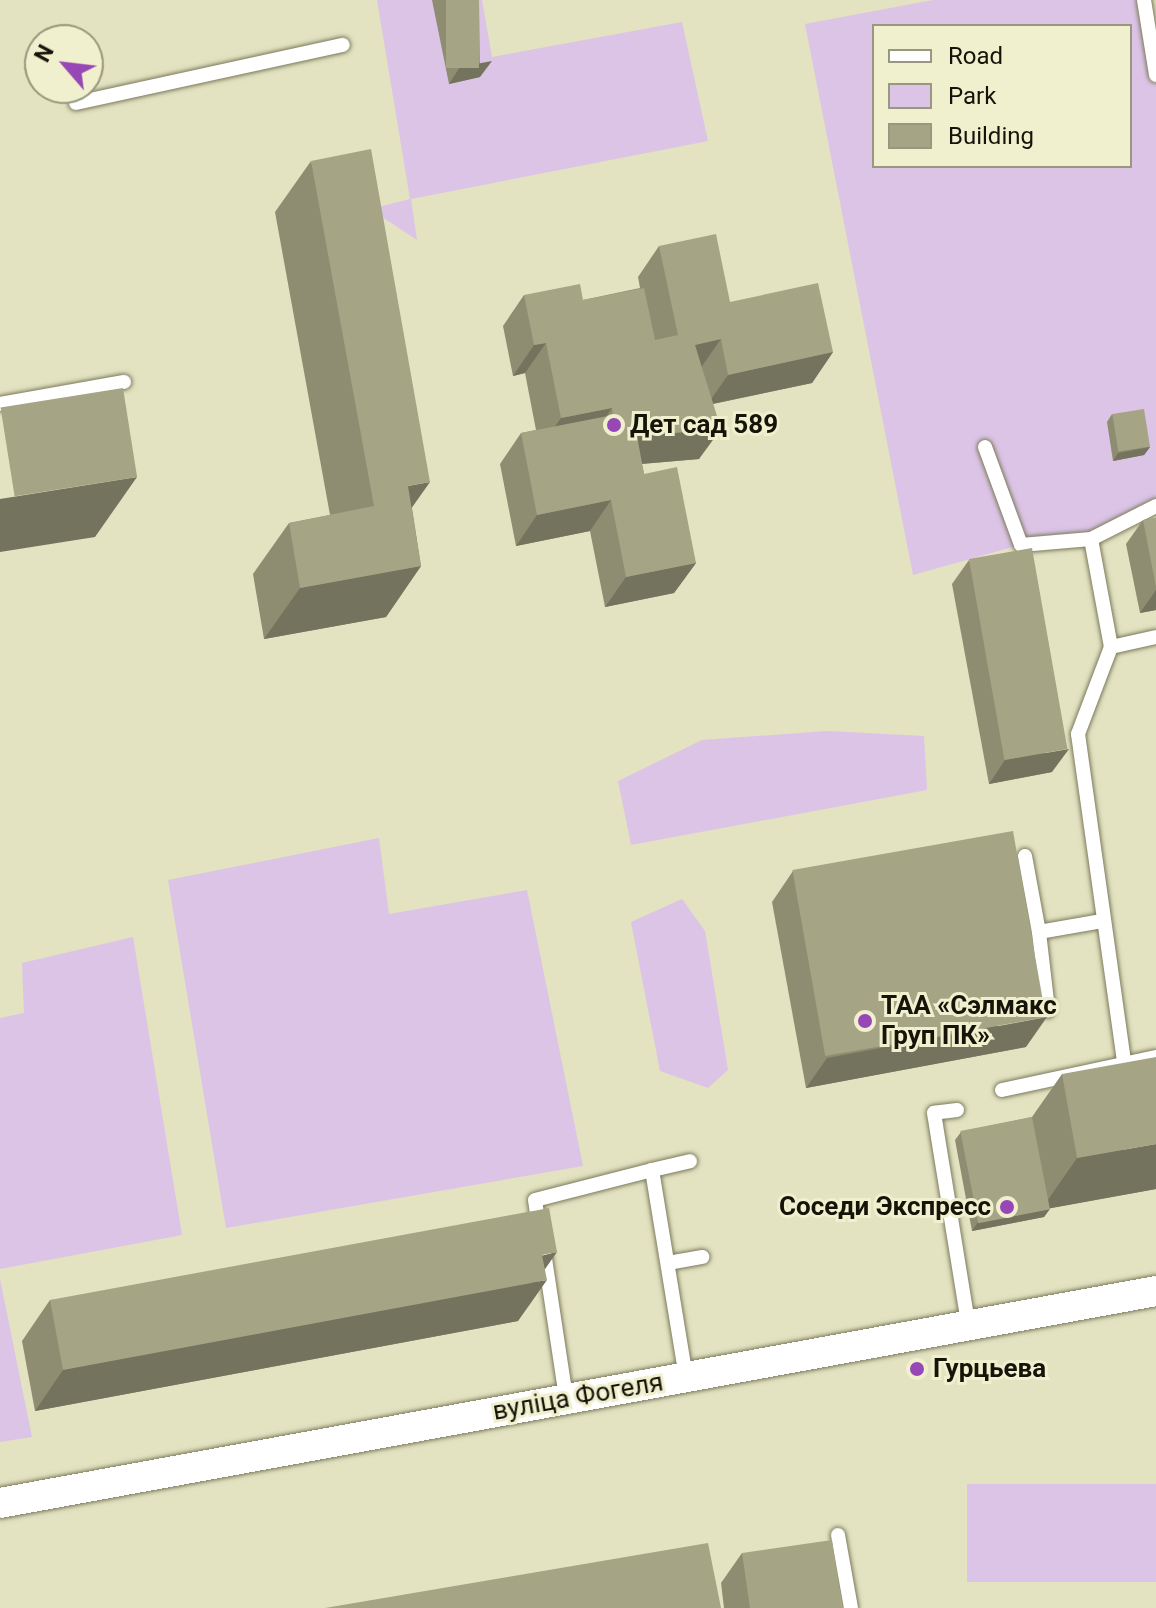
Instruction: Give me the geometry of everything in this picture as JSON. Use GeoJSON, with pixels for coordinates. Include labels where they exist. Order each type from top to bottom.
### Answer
{"type":"FeatureCollection","features":[{"type":"Feature","properties":{"kind":"street","name":"вуліца Фогеля"},"geometry":{"type":"LineString","coordinates":[[0,1503],[1156,1291]]}},
{"type":"Feature","properties":{"kind":"lane"},"geometry":{"type":"LineString","coordinates":[[1144,0],[1156,75]]}},
{"type":"Feature","properties":{"kind":"lane"},"geometry":{"type":"LineString","coordinates":[[104,97],[343,45]]}},
{"type":"Feature","properties":{"kind":"lane"},"geometry":{"type":"LineString","coordinates":[[0,404],[124,382]]}},
{"type":"Feature","properties":{"kind":"lane"},"geometry":{"type":"LineString","coordinates":[[985,447],[990,475],[1021,545],[1091,539],[1156,506]]}},
{"type":"Feature","properties":{"kind":"lane"},"geometry":{"type":"LineString","coordinates":[[1091,539],[1111,647],[1078,734],[1124,1062]]}},
{"type":"Feature","properties":{"kind":"lane"},"geometry":{"type":"LineString","coordinates":[[1111,647],[1156,637]]}},
{"type":"Feature","properties":{"kind":"lane"},"geometry":{"type":"LineString","coordinates":[[1025,856],[1039,932],[1048,1010]]}},
{"type":"Feature","properties":{"kind":"lane"},"geometry":{"type":"LineString","coordinates":[[1039,932],[1102,921]]}},
{"type":"Feature","properties":{"kind":"lane"},"geometry":{"type":"LineString","coordinates":[[1002,1090],[1156,1057]]}},
{"type":"Feature","properties":{"kind":"lane"},"geometry":{"type":"LineString","coordinates":[[957,1110],[934,1113],[968,1324]]}},
{"type":"Feature","properties":{"kind":"lane"},"geometry":{"type":"LineString","coordinates":[[566,1398],[535,1200],[690,1161]]}},
{"type":"Feature","properties":{"kind":"lane"},"geometry":{"type":"LineString","coordinates":[[652,1170],[686,1378]]}},
{"type":"Feature","properties":{"kind":"lane"},"geometry":{"type":"LineString","coordinates":[[668,1263],[702,1257]]}},
{"type":"Feature","properties":{"kind":"lane"},"geometry":{"type":"LineString","coordinates":[[838,1535],[851,1608]]}},
{"type":"Feature","properties":{"kind":"green space"},"geometry":{"type":"Polygon","coordinates":[[[377,0],[482,0],[492,57],[682,22],[708,141],[411,199],[417,240],[370,209],[410,199],[377,0]]]}},
{"type":"Feature","properties":{"kind":"green space"},"geometry":{"type":"Polygon","coordinates":[[[933,0],[1144,0],[1156,75],[1156,506],[1091,539],[1020,545],[913,575],[805,24],[933,0]]]}},
{"type":"Feature","properties":{"kind":"green space"},"geometry":{"type":"Polygon","coordinates":[[[828,731],[924,736],[927,790],[631,845],[618,781],[702,740],[828,731]]]}},
{"type":"Feature","properties":{"kind":"green space"},"geometry":{"type":"Polygon","coordinates":[[[379,838],[389,914],[527,890],[583,1166],[226,1228],[168,880],[379,838]]]}},
{"type":"Feature","properties":{"kind":"green space"},"geometry":{"type":"Polygon","coordinates":[[[682,899],[705,931],[728,1070],[708,1088],[660,1071],[631,922],[682,899]]]}},
{"type":"Feature","properties":{"kind":"green space"},"geometry":{"type":"Polygon","coordinates":[[[133,937],[182,1235],[0,1269],[0,1018],[24,1013],[22,963],[133,937]]]}},
{"type":"Feature","properties":{"kind":"green space"},"geometry":{"type":"Polygon","coordinates":[[[0,1279],[32,1437],[0,1442],[0,1279]]]}},
{"type":"Feature","properties":{"kind":"green space"},"geometry":{"type":"Polygon","coordinates":[[[967,1484],[1156,1484],[1156,1582],[967,1582],[967,1484]]]}},
{"type":"Feature","properties":{"kind":"building"},"geometry":{"type":"Polygon","coordinates":[[[446,0],[479,0],[479,68],[446,68],[446,0]]]}},
{"type":"Feature","properties":{"kind":"building"},"geometry":{"type":"Polygon","coordinates":[[[371,149],[430,482],[408,486],[421,566],[300,588],[289,523],[374,506],[311,161],[371,149]]]}},
{"type":"Feature","properties":{"kind":"building","name":"Дет сад 589"},"geometry":{"type":"Polygon","coordinates":[[[716,234],[730,302],[818,283],[833,352],[728,375],[721,339],[695,345],[721,429],[637,436],[644,474],[677,467],[696,563],[626,577],[611,500],[537,515],[521,433],[613,415],[612,408],[561,418],[546,343],[534,345],[524,295],[580,284],[583,300],[644,288],[655,340],[678,335],[659,246],[716,234]]]}},
{"type":"Feature","properties":{"kind":"building"},"geometry":{"type":"Polygon","coordinates":[[[123,388],[137,477],[15,496],[1,407],[123,388]]]}},
{"type":"Feature","properties":{"kind":"building"},"geometry":{"type":"Polygon","coordinates":[[[1144,409],[1150,447],[1118,452],[1112,414],[1144,409]]]}},
{"type":"Feature","properties":{"kind":"building"},"geometry":{"type":"Polygon","coordinates":[[[1156,518],[1156,587],[1143,520],[1156,518]]]}},
{"type":"Feature","properties":{"kind":"building"},"geometry":{"type":"Polygon","coordinates":[[[1032,548],[1067,749],[1004,760],[969,559],[1032,548]]]}},
{"type":"Feature","properties":{"kind":"building"},"geometry":{"type":"Polygon","coordinates":[[[1013,831],[1046,1017],[825,1056],[792,870],[1013,831]]]}},
{"type":"Feature","properties":{"kind":"building"},"geometry":{"type":"Polygon","coordinates":[[[1156,1057],[1156,1144],[1077,1158],[1062,1074],[1156,1057]]]}},
{"type":"Feature","properties":{"kind":"building"},"geometry":{"type":"Polygon","coordinates":[[[1032,1117],[1050,1209],[978,1223],[960,1131],[1032,1117]]]}},
{"type":"Feature","properties":{"kind":"building"},"geometry":{"type":"Polygon","coordinates":[[[549,1208],[557,1252],[542,1255],[547,1280],[63,1370],[50,1300],[549,1208]]]}},
{"type":"Feature","properties":{"kind":"building"},"geometry":{"type":"Polygon","coordinates":[[[832,1540],[842,1608],[750,1608],[742,1553],[832,1540]]]}},
{"type":"Feature","properties":{"kind":"building"},"geometry":{"type":"Polygon","coordinates":[[[708,1543],[721,1608],[325,1608],[708,1543]]]}},
{"type":"Feature","properties":{"kind":"place","name":"Дет сад 589"},"geometry":{"type":"Point","coordinates":[614,425]}},
{"type":"Feature","properties":{"kind":"place","name":"ТАА «Сэлмакс Груп ПК»"},"geometry":{"type":"Point","coordinates":[865,1021]}},
{"type":"Feature","properties":{"kind":"place","name":"Соседи Экспресс"},"geometry":{"type":"Point","coordinates":[1007,1207]}},
{"type":"Feature","properties":{"kind":"place","name":"Гурцьева"},"geometry":{"type":"Point","coordinates":[917,1369]}}]}
